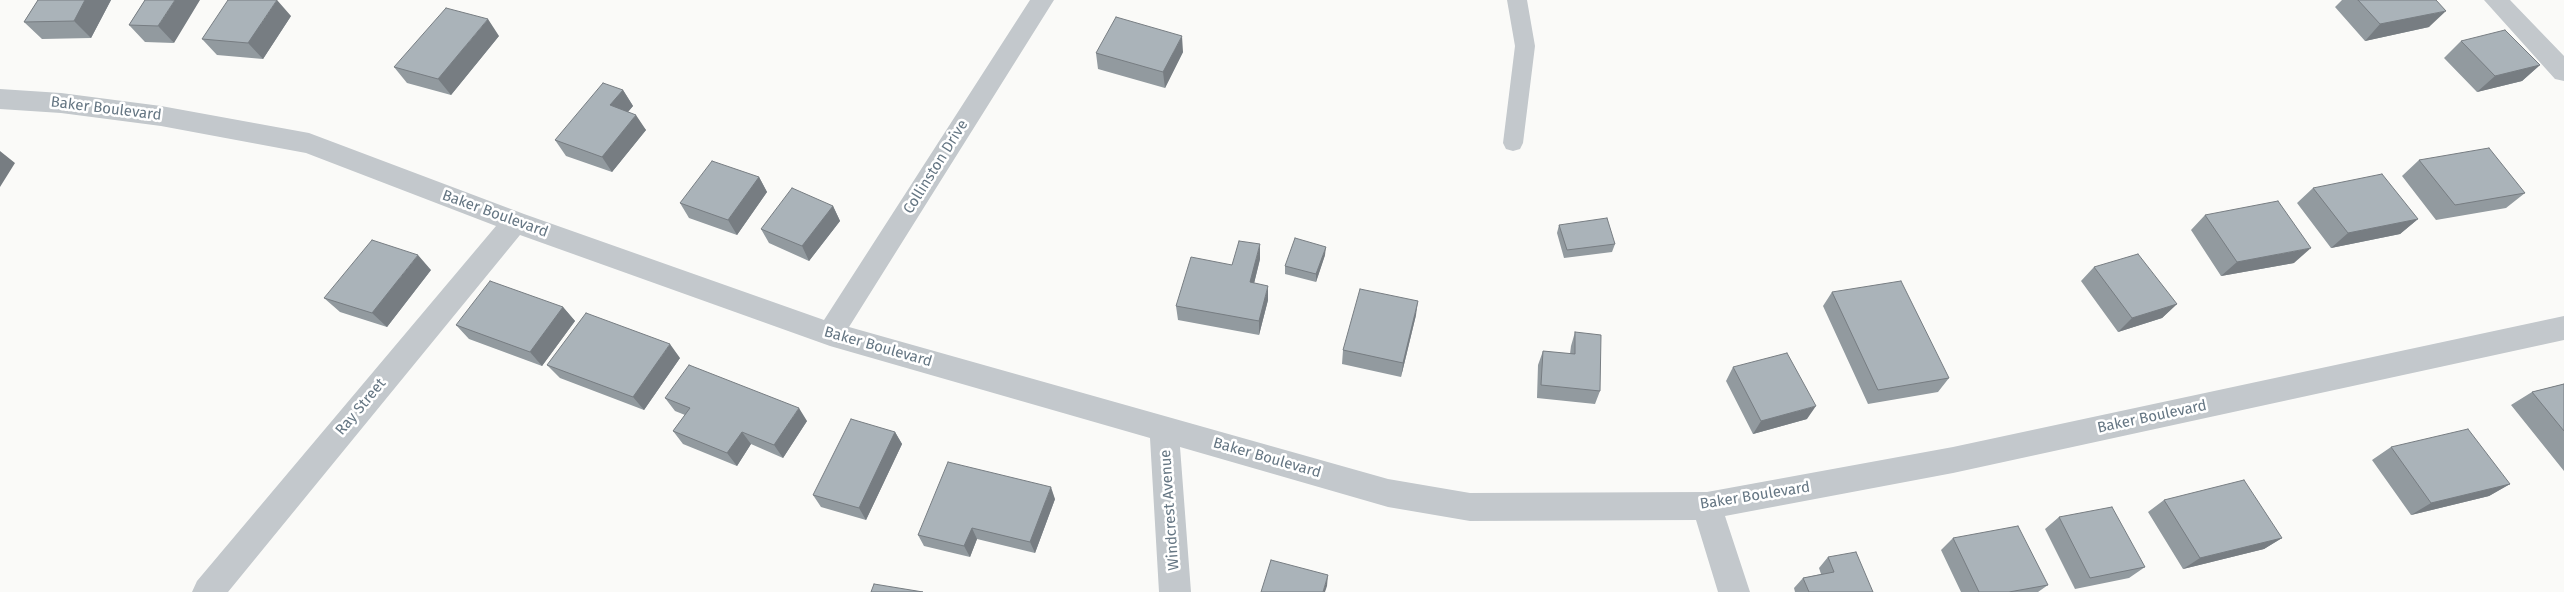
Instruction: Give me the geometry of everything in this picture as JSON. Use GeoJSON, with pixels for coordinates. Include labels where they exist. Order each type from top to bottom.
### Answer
{"type":"FeatureCollection","features":[{"type":"Feature","properties":{"kind":"street","name":"Collinston Drive"},"geometry":{"type":"LineString","coordinates":[[830,334],[1042,0]]}},
{"type":"Feature","properties":{"kind":"street"},"geometry":{"type":"LineString","coordinates":[[2496,0],[2564,72]]}},
{"type":"Feature","properties":{"kind":"street","name":"Baker Boulevard"},"geometry":{"type":"LineString","coordinates":[[0,99],[61,103],[161,116],[309,144],[515,222],[830,334],[1388,492],[1470,507],[1707,506],[1953,460],[2564,328]]}},
{"type":"Feature","properties":{"kind":"street","name":"Ray Street"},"geometry":{"type":"LineString","coordinates":[[208,592],[515,222]]}},
{"type":"Feature","properties":{"kind":"street","name":"Windcrest Avenue"},"geometry":{"type":"LineString","coordinates":[[1164,429],[1175,592]]}},
{"type":"Feature","properties":{"kind":"street"},"geometry":{"type":"LineString","coordinates":[[1707,506],[1734,592]]}},
{"type":"Feature","properties":{"kind":"lane"},"geometry":{"type":"LineString","coordinates":[[1513,143],[1525,46],[1517,0]]}},
{"type":"Feature","properties":{"kind":"building"},"geometry":{"type":"Polygon","coordinates":[[[38,0],[85,0],[74,21],[24,22],[38,0]]]}},
{"type":"Feature","properties":{"kind":"building"},"geometry":{"type":"Polygon","coordinates":[[[145,0],[175,0],[158,26],[129,25],[145,0]]]}},
{"type":"Feature","properties":{"kind":"building"},"geometry":{"type":"Polygon","coordinates":[[[228,0],[277,0],[248,43],[202,39],[228,0]]]}},
{"type":"Feature","properties":{"kind":"building"},"geometry":{"type":"Polygon","coordinates":[[[2358,0],[2436,0],[2446,11],[2380,24],[2358,0]]]}},
{"type":"Feature","properties":{"kind":"building"},"geometry":{"type":"Polygon","coordinates":[[[446,8],[488,19],[438,79],[394,67],[446,8]]]}},
{"type":"Feature","properties":{"kind":"building"},"geometry":{"type":"Polygon","coordinates":[[[1116,17],[1182,36],[1163,72],[1096,53],[1116,17]]]}},
{"type":"Feature","properties":{"kind":"building"},"geometry":{"type":"Polygon","coordinates":[[[2505,30],[2540,65],[2495,76],[2461,41],[2505,30]]]}},
{"type":"Feature","properties":{"kind":"building"},"geometry":{"type":"Polygon","coordinates":[[[603,83],[623,90],[610,105],[636,115],[602,157],[555,140],[603,83]]]}},
{"type":"Feature","properties":{"kind":"building"},"geometry":{"type":"Polygon","coordinates":[[[2489,148],[2525,193],[2455,205],[2419,160],[2489,148]]]}},
{"type":"Feature","properties":{"kind":"building"},"geometry":{"type":"Polygon","coordinates":[[[712,161],[759,177],[728,220],[680,203],[712,161]]]}},
{"type":"Feature","properties":{"kind":"building"},"geometry":{"type":"Polygon","coordinates":[[[2382,174],[2418,219],[2348,233],[2313,188],[2382,174]]]}},
{"type":"Feature","properties":{"kind":"building"},"geometry":{"type":"Polygon","coordinates":[[[792,188],[833,206],[802,246],[761,229],[792,188]]]}},
{"type":"Feature","properties":{"kind":"building"},"geometry":{"type":"Polygon","coordinates":[[[2278,201],[2311,248],[2237,262],[2205,215],[2278,201]]]}},
{"type":"Feature","properties":{"kind":"building"},"geometry":{"type":"Polygon","coordinates":[[[1607,218],[1615,244],[1567,250],[1559,225],[1607,218]]]}},
{"type":"Feature","properties":{"kind":"building"},"geometry":{"type":"Polygon","coordinates":[[[1295,238],[1326,247],[1316,274],[1285,266],[1295,238]]]}},
{"type":"Feature","properties":{"kind":"building"},"geometry":{"type":"Polygon","coordinates":[[[372,240],[418,255],[372,313],[324,298],[372,240]]]}},
{"type":"Feature","properties":{"kind":"building"},"geometry":{"type":"Polygon","coordinates":[[[1239,241],[1260,244],[1250,282],[1268,286],[1259,321],[1176,306],[1191,257],[1232,265],[1239,241]]]}},
{"type":"Feature","properties":{"kind":"building"},"geometry":{"type":"Polygon","coordinates":[[[2138,254],[2177,304],[2132,318],[2094,267],[2138,254]]]}},
{"type":"Feature","properties":{"kind":"building"},"geometry":{"type":"Polygon","coordinates":[[[490,281],[563,307],[530,352],[456,325],[490,281]]]}},
{"type":"Feature","properties":{"kind":"building"},"geometry":{"type":"Polygon","coordinates":[[[1901,281],[1949,378],[1878,390],[1832,292],[1901,281]]]}},
{"type":"Feature","properties":{"kind":"building"},"geometry":{"type":"Polygon","coordinates":[[[1360,289],[1418,301],[1403,363],[1343,350],[1360,289]]]}},
{"type":"Feature","properties":{"kind":"building"},"geometry":{"type":"Polygon","coordinates":[[[586,313],[670,344],[633,397],[547,365],[586,313]]]}},
{"type":"Feature","properties":{"kind":"building"},"geometry":{"type":"Polygon","coordinates":[[[1575,332],[1601,335],[1600,391],[1541,385],[1543,351],[1575,354],[1575,332]]]}},
{"type":"Feature","properties":{"kind":"building"},"geometry":{"type":"Polygon","coordinates":[[[1787,353],[1816,406],[1761,421],[1733,367],[1787,353]]]}},
{"type":"Feature","properties":{"kind":"building"},"geometry":{"type":"Polygon","coordinates":[[[689,365],[799,408],[774,445],[742,432],[727,453],[673,431],[690,408],[665,398],[689,365]]]}},
{"type":"Feature","properties":{"kind":"building"},"geometry":{"type":"Polygon","coordinates":[[[2564,384],[2564,431],[2532,392],[2564,384]]]}},
{"type":"Feature","properties":{"kind":"building"},"geometry":{"type":"Polygon","coordinates":[[[851,419],[895,432],[859,508],[813,495],[851,419]]]}},
{"type":"Feature","properties":{"kind":"building"},"geometry":{"type":"Polygon","coordinates":[[[2468,429],[2510,484],[2431,503],[2391,447],[2468,429]]]}},
{"type":"Feature","properties":{"kind":"building"},"geometry":{"type":"Polygon","coordinates":[[[948,462],[1051,487],[1030,542],[972,528],[964,546],[918,535],[948,462]]]}},
{"type":"Feature","properties":{"kind":"building"},"geometry":{"type":"Polygon","coordinates":[[[2244,480],[2282,538],[2200,558],[2164,500],[2244,480]]]}},
{"type":"Feature","properties":{"kind":"building"},"geometry":{"type":"Polygon","coordinates":[[[2112,507],[2145,567],[2090,578],[2059,517],[2112,507]]]}},
{"type":"Feature","properties":{"kind":"building"},"geometry":{"type":"Polygon","coordinates":[[[2018,526],[2048,585],[2009,592],[1979,592],[1953,538],[2018,526]]]}},
{"type":"Feature","properties":{"kind":"building"},"geometry":{"type":"Polygon","coordinates":[[[1856,552],[1873,592],[1809,592],[1803,578],[1834,572],[1828,557],[1856,552]]]}},
{"type":"Feature","properties":{"kind":"building"},"geometry":{"type":"Polygon","coordinates":[[[1271,560],[1328,575],[1323,592],[1261,592],[1271,560]]]}},
{"type":"Feature","properties":{"kind":"building"},"geometry":{"type":"Polygon","coordinates":[[[874,584],[923,592],[871,592],[874,584]]]}}]}
